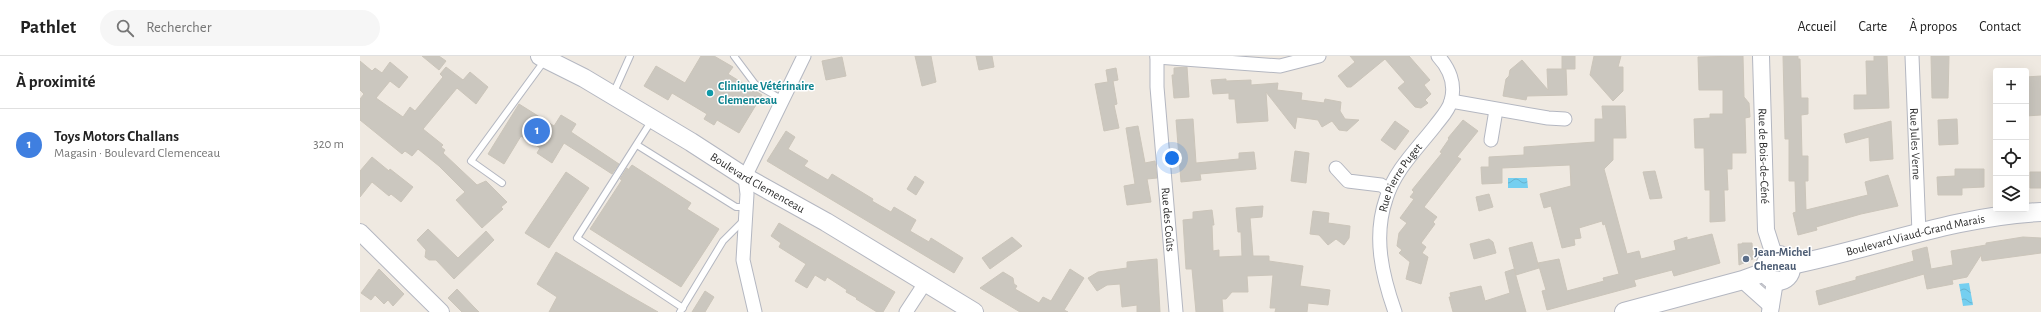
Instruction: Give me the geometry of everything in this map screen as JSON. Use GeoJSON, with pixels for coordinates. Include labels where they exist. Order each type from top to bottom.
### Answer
{"type":"FeatureCollection","features":[{"type":"Feature","properties":{"kind":"main road","name":"Boulevard Clemenceau"},"geometry":{"type":"LineString","coordinates":[[543,57],[613,95],[745,177],[826,222],[974,312]]}},
{"type":"Feature","properties":{"kind":"main road","name":"Boulevard Viaud-Grand Marais"},"geometry":{"type":"LineString","coordinates":[[1791,265],[1918,233],[1990,217],[2041,212]]}},
{"type":"Feature","properties":{"kind":"main road"},"geometry":{"type":"LineString","coordinates":[[1624,312],[1743,280],[1770,277],[1780,281],[1788,278],[1792,269],[1790,261],[1783,255],[1774,255],[1765,264],[1770,277]]}},
{"type":"Feature","properties":{"kind":"street"},"geometry":{"type":"LineString","coordinates":[[755,312],[743,260],[747,194],[745,177],[804,56]]}},
{"type":"Feature","properties":{"kind":"street"},"geometry":{"type":"LineString","coordinates":[[1157,56],[1280,66],[1319,56]]}},
{"type":"Feature","properties":{"kind":"street","name":"Rue des Coûts"},"geometry":{"type":"LineString","coordinates":[[1157,56],[1157,87],[1176,312]]}},
{"type":"Feature","properties":{"kind":"street"},"geometry":{"type":"LineString","coordinates":[[1438,56],[1449,70],[1451,77],[1451,101],[1496,110],[1548,118],[1565,119]]}},
{"type":"Feature","properties":{"kind":"street","name":"Rue de Bois-de-Céné"},"geometry":{"type":"LineString","coordinates":[[1761,56],[1766,230],[1774,255]]}},
{"type":"Feature","properties":{"kind":"street","name":"Rue Jules Verne"},"geometry":{"type":"LineString","coordinates":[[1912,56],[1918,233]]}},
{"type":"Feature","properties":{"kind":"street","name":"Rue Pierre Puget"},"geometry":{"type":"LineString","coordinates":[[1395,312],[1387,288],[1380,244],[1380,221],[1389,190],[1400,172],[1444,114],[1451,101]]}},
{"type":"Feature","properties":{"kind":"street"},"geometry":{"type":"LineString","coordinates":[[1491,140],[1496,110]]}},
{"type":"Feature","properties":{"kind":"street"},"geometry":{"type":"LineString","coordinates":[[1336,168],[1348,181],[1381,185],[1389,190]]}},
{"type":"Feature","properties":{"kind":"street"},"geometry":{"type":"LineString","coordinates":[[360,232],[441,312]]}},
{"type":"Feature","properties":{"kind":"street"},"geometry":{"type":"LineString","coordinates":[[1770,277],[1771,308]]}},
{"type":"Feature","properties":{"kind":"street"},"geometry":{"type":"LineString","coordinates":[[1743,280],[1771,308]]}},
{"type":"Feature","properties":{"kind":"street"},"geometry":{"type":"LineString","coordinates":[[906,312],[925,283]]}},
{"type":"Feature","properties":{"kind":"lane"},"geometry":{"type":"LineString","coordinates":[[613,95],[630,56]]}},
{"type":"Feature","properties":{"kind":"lane"},"geometry":{"type":"LineString","coordinates":[[734,56],[755,84],[782,100]]}},
{"type":"Feature","properties":{"kind":"lane"},"geometry":{"type":"LineString","coordinates":[[502,183],[471,161],[543,57]]}},
{"type":"Feature","properties":{"kind":"lane"},"geometry":{"type":"LineString","coordinates":[[637,145],[745,213],[723,241],[682,310],[578,238],[653,119]]}},
{"type":"Feature","properties":{"kind":"water"},"geometry":{"type":"Polygon","coordinates":[[[1508,178],[1527,178],[1528,188],[1508,188],[1508,178]]]}},
{"type":"Feature","properties":{"kind":"water"},"geometry":{"type":"Polygon","coordinates":[[[1969,283],[1973,305],[1963,306],[1959,284],[1969,283]]]}},
{"type":"Feature","properties":{"kind":"building"},"geometry":{"type":"Polygon","coordinates":[[[422,56],[439,56],[446,61],[439,70],[422,56]]]}},
{"type":"Feature","properties":{"kind":"building","name":"Clinique Vétérinaire Clemenceau"},"geometry":{"type":"Polygon","coordinates":[[[701,56],[714,56],[733,67],[728,74],[762,95],[739,133],[717,120],[714,125],[704,119],[707,114],[672,93],[668,100],[644,86],[656,66],[685,83],[701,56]]]}},
{"type":"Feature","properties":{"kind":"building"},"geometry":{"type":"Polygon","coordinates":[[[915,56],[931,56],[936,82],[922,86],[915,56]]]}},
{"type":"Feature","properties":{"kind":"building"},"geometry":{"type":"Polygon","coordinates":[[[976,56],[992,56],[994,67],[979,70],[976,56]]]}},
{"type":"Feature","properties":{"kind":"building"},"geometry":{"type":"Polygon","coordinates":[[[1350,56],[1409,56],[1430,80],[1424,85],[1431,94],[1425,100],[1428,103],[1421,108],[1415,107],[1398,88],[1405,82],[1385,59],[1351,87],[1347,87],[1338,76],[1355,62],[1350,56]]]}},
{"type":"Feature","properties":{"kind":"building"},"geometry":{"type":"Polygon","coordinates":[[[1562,56],[1575,56],[1575,69],[1562,69],[1562,56]]]}},
{"type":"Feature","properties":{"kind":"building"},"geometry":{"type":"Polygon","coordinates":[[[1594,56],[1621,56],[1618,67],[1623,67],[1623,91],[1613,101],[1590,75],[1594,56]]]}},
{"type":"Feature","properties":{"kind":"building"},"geometry":{"type":"Polygon","coordinates":[[[1743,56],[1744,97],[1749,103],[1750,117],[1745,118],[1746,153],[1732,153],[1732,169],[1727,169],[1728,190],[1724,190],[1725,221],[1710,222],[1710,190],[1705,190],[1704,148],[1695,148],[1694,119],[1710,118],[1710,114],[1723,114],[1723,90],[1699,90],[1698,57],[1743,56]]]}},
{"type":"Feature","properties":{"kind":"building"},"geometry":{"type":"Polygon","coordinates":[[[1783,56],[1798,56],[1798,59],[1800,59],[1801,98],[1808,98],[1808,114],[1801,115],[1802,156],[1808,156],[1808,181],[1805,181],[1806,210],[1868,195],[1865,182],[1888,175],[1898,206],[1861,214],[1816,227],[1817,230],[1798,235],[1793,213],[1796,212],[1795,181],[1789,181],[1789,139],[1785,139],[1783,56]]]}},
{"type":"Feature","properties":{"kind":"building"},"geometry":{"type":"Polygon","coordinates":[[[1874,56],[1887,56],[1889,108],[1854,109],[1854,95],[1867,95],[1866,61],[1874,61],[1874,56]]]}},
{"type":"Feature","properties":{"kind":"building"},"geometry":{"type":"Polygon","coordinates":[[[1931,56],[1949,56],[1948,98],[1932,98],[1931,56]]]}},
{"type":"Feature","properties":{"kind":"building"},"geometry":{"type":"Polygon","coordinates":[[[842,57],[846,76],[826,80],[822,61],[842,57]]]}},
{"type":"Feature","properties":{"kind":"building"},"geometry":{"type":"Polygon","coordinates":[[[1522,60],[1548,90],[1547,69],[1566,69],[1567,95],[1527,96],[1526,100],[1503,96],[1506,79],[1509,76],[1510,70],[1522,60]]]}},
{"type":"Feature","properties":{"kind":"building"},"geometry":{"type":"Polygon","coordinates":[[[360,61],[372,71],[375,68],[382,73],[390,62],[408,77],[399,88],[390,81],[376,98],[403,117],[410,107],[415,111],[443,77],[440,74],[446,67],[463,80],[470,72],[488,87],[476,104],[457,88],[423,129],[443,145],[441,147],[445,150],[443,153],[477,185],[486,181],[507,202],[501,207],[503,209],[482,228],[456,200],[465,192],[439,166],[418,149],[412,156],[405,151],[402,154],[360,120],[360,99],[364,94],[360,90],[360,61]]]}},
{"type":"Feature","properties":{"kind":"building"},"geometry":{"type":"Polygon","coordinates":[[[1187,67],[1189,97],[1174,98],[1172,75],[1174,75],[1174,68],[1187,67]]]}},
{"type":"Feature","properties":{"kind":"building"},"geometry":{"type":"Polygon","coordinates":[[[1116,68],[1118,80],[1113,81],[1117,104],[1114,105],[1119,128],[1104,131],[1095,84],[1108,82],[1106,70],[1116,68]]]}},
{"type":"Feature","properties":{"kind":"building"},"geometry":{"type":"Polygon","coordinates":[[[2041,76],[2041,115],[2029,116],[2029,77],[2041,76]]]}},
{"type":"Feature","properties":{"kind":"building"},"geometry":{"type":"Polygon","coordinates":[[[1226,79],[1226,81],[1251,80],[1251,85],[1278,83],[1277,90],[1302,93],[1301,100],[1324,103],[1325,99],[1341,102],[1340,111],[1345,119],[1359,120],[1347,131],[1339,130],[1332,121],[1322,127],[1318,120],[1297,117],[1295,129],[1266,92],[1268,121],[1237,123],[1235,99],[1229,99],[1229,93],[1213,94],[1211,80],[1226,79]]]}},
{"type":"Feature","properties":{"kind":"building"},"geometry":{"type":"Polygon","coordinates":[[[519,104],[554,126],[561,115],[576,124],[571,132],[619,164],[612,174],[564,143],[552,163],[537,153],[540,148],[521,136],[504,164],[488,154],[519,104]]]}},
{"type":"Feature","properties":{"kind":"building"},"geometry":{"type":"Polygon","coordinates":[[[1602,106],[1625,106],[1626,138],[1613,138],[1613,160],[1604,169],[1627,254],[1639,251],[1641,259],[1676,250],[1674,241],[1687,237],[1687,240],[1712,234],[1720,263],[1674,276],[1672,270],[1634,280],[1636,286],[1547,310],[1542,291],[1546,290],[1538,263],[1559,259],[1567,291],[1604,281],[1603,278],[1619,274],[1605,224],[1603,225],[1602,221],[1579,228],[1581,238],[1574,239],[1575,245],[1562,248],[1551,206],[1544,208],[1540,194],[1571,186],[1570,165],[1502,168],[1502,183],[1482,184],[1481,167],[1489,167],[1489,157],[1524,155],[1524,147],[1595,142],[1595,119],[1603,119],[1602,106]]]}},
{"type":"Feature","properties":{"kind":"building"},"geometry":{"type":"Polygon","coordinates":[[[1193,119],[1196,163],[1239,159],[1239,153],[1254,152],[1256,169],[1200,174],[1201,180],[1181,182],[1176,120],[1193,119]]]}},
{"type":"Feature","properties":{"kind":"building"},"geometry":{"type":"Polygon","coordinates":[[[1957,119],[1958,144],[1939,145],[1938,120],[1957,119]]]}},
{"type":"Feature","properties":{"kind":"building"},"geometry":{"type":"Polygon","coordinates":[[[1463,120],[1478,131],[1457,157],[1461,159],[1424,207],[1437,217],[1433,222],[1435,224],[1421,243],[1426,247],[1422,253],[1428,257],[1421,284],[1406,279],[1410,262],[1399,253],[1402,250],[1397,246],[1399,233],[1407,223],[1400,218],[1414,199],[1410,197],[1414,192],[1412,190],[1442,153],[1440,152],[1449,139],[1448,138],[1463,120]]]}},
{"type":"Feature","properties":{"kind":"building"},"geometry":{"type":"Polygon","coordinates":[[[1395,121],[1409,131],[1395,150],[1381,140],[1395,121]]]}},
{"type":"Feature","properties":{"kind":"building"},"geometry":{"type":"Polygon","coordinates":[[[1891,121],[1893,159],[1870,161],[1869,137],[1846,143],[1844,134],[1891,121]]]}},
{"type":"Feature","properties":{"kind":"building"},"geometry":{"type":"Polygon","coordinates":[[[1138,126],[1145,163],[1155,161],[1157,178],[1147,179],[1151,202],[1127,205],[1124,186],[1135,184],[1126,128],[1138,126]]]}},
{"type":"Feature","properties":{"kind":"building"},"geometry":{"type":"Polygon","coordinates":[[[786,131],[795,137],[788,149],[808,161],[804,166],[828,180],[832,174],[891,212],[894,207],[916,220],[910,231],[929,242],[931,238],[963,258],[954,273],[767,161],[786,131]]]}},
{"type":"Feature","properties":{"kind":"building"},"geometry":{"type":"Polygon","coordinates":[[[1295,151],[1309,153],[1306,183],[1291,181],[1295,151]]]}},
{"type":"Feature","properties":{"kind":"building"},"geometry":{"type":"Polygon","coordinates":[[[372,157],[389,171],[390,169],[413,187],[401,202],[391,194],[389,196],[372,182],[360,197],[360,171],[372,157]]]}},
{"type":"Feature","properties":{"kind":"building"},"geometry":{"type":"Polygon","coordinates":[[[632,165],[691,203],[687,209],[719,229],[681,287],[590,229],[622,180],[620,179],[627,168],[628,170],[632,165]]]}},
{"type":"Feature","properties":{"kind":"building"},"geometry":{"type":"Polygon","coordinates":[[[1955,169],[1984,169],[1984,187],[1962,188],[1962,195],[1938,195],[1937,177],[1955,176],[1955,169]]]}},
{"type":"Feature","properties":{"kind":"building"},"geometry":{"type":"Polygon","coordinates":[[[1655,171],[1662,198],[1650,199],[1643,172],[1655,171]]]}},
{"type":"Feature","properties":{"kind":"building"},"geometry":{"type":"Polygon","coordinates":[[[566,172],[589,188],[549,248],[525,233],[566,172]]]}},
{"type":"Feature","properties":{"kind":"building"},"geometry":{"type":"Polygon","coordinates":[[[2030,172],[2041,172],[2041,188],[2030,188],[2030,172]]]}},
{"type":"Feature","properties":{"kind":"building"},"geometry":{"type":"Polygon","coordinates":[[[915,176],[924,182],[916,195],[907,189],[915,176]]]}},
{"type":"Feature","properties":{"kind":"building"},"geometry":{"type":"Polygon","coordinates":[[[1489,194],[1493,207],[1479,211],[1476,197],[1489,194]]]}},
{"type":"Feature","properties":{"kind":"building"},"geometry":{"type":"Polygon","coordinates":[[[1263,206],[1262,217],[1250,218],[1253,256],[1269,256],[1269,261],[1303,266],[1300,286],[1330,290],[1328,305],[1308,303],[1307,312],[1275,312],[1276,308],[1270,308],[1273,275],[1247,276],[1248,292],[1232,292],[1226,299],[1222,299],[1223,312],[1196,312],[1192,269],[1186,269],[1183,220],[1193,219],[1193,212],[1212,210],[1214,225],[1212,225],[1213,251],[1219,250],[1219,257],[1242,256],[1241,232],[1238,232],[1236,208],[1263,206]]]}},
{"type":"Feature","properties":{"kind":"building"},"geometry":{"type":"Polygon","coordinates":[[[1313,211],[1329,213],[1328,223],[1350,226],[1349,238],[1344,245],[1336,239],[1328,245],[1319,235],[1310,234],[1313,211]]]}},
{"type":"Feature","properties":{"kind":"building"},"geometry":{"type":"Polygon","coordinates":[[[779,223],[895,292],[883,312],[877,312],[856,299],[857,298],[846,292],[847,290],[827,277],[825,281],[815,275],[807,288],[795,281],[806,264],[779,247],[781,243],[771,236],[779,223]]]}},
{"type":"Feature","properties":{"kind":"building"},"geometry":{"type":"Polygon","coordinates":[[[428,229],[458,258],[486,231],[494,240],[454,279],[436,260],[429,260],[425,257],[426,250],[417,240],[428,229]]]}},
{"type":"Feature","properties":{"kind":"building"},"geometry":{"type":"Polygon","coordinates":[[[1012,237],[1022,246],[990,269],[982,258],[1012,237]]]}},
{"type":"Feature","properties":{"kind":"building"},"geometry":{"type":"Polygon","coordinates":[[[2023,237],[2041,238],[2041,253],[1982,261],[1981,255],[1967,277],[1952,280],[1953,284],[1927,289],[1924,274],[1819,305],[1816,291],[1856,280],[1856,277],[1914,261],[1912,251],[1927,247],[1931,269],[1953,265],[1951,251],[2023,237]]]}},
{"type":"Feature","properties":{"kind":"building"},"geometry":{"type":"Polygon","coordinates":[[[1489,239],[1493,242],[1496,253],[1474,259],[1470,244],[1489,239]]]}},
{"type":"Feature","properties":{"kind":"building"},"geometry":{"type":"Polygon","coordinates":[[[1532,242],[1539,268],[1516,275],[1509,248],[1532,242]]]}},
{"type":"Feature","properties":{"kind":"building"},"geometry":{"type":"Polygon","coordinates":[[[1752,243],[1753,259],[1739,265],[1738,244],[1752,243]]]}},
{"type":"Feature","properties":{"kind":"building"},"geometry":{"type":"Polygon","coordinates":[[[556,252],[658,312],[549,312],[557,297],[537,284],[556,252]]]}},
{"type":"Feature","properties":{"kind":"building"},"geometry":{"type":"Polygon","coordinates":[[[1157,259],[1160,312],[1137,312],[1137,305],[1122,307],[1120,284],[1107,285],[1097,291],[1088,278],[1098,272],[1127,268],[1127,262],[1157,259]]]}},
{"type":"Feature","properties":{"kind":"building"},"geometry":{"type":"Polygon","coordinates":[[[379,269],[404,294],[393,306],[388,300],[384,304],[375,295],[371,300],[361,293],[379,269]]]}},
{"type":"Feature","properties":{"kind":"building"},"geometry":{"type":"Polygon","coordinates":[[[1070,269],[1084,278],[1064,310],[1068,312],[1020,312],[980,288],[1003,272],[1013,278],[1014,284],[1017,286],[1015,289],[1039,303],[1043,297],[1051,301],[1070,269]]]}},
{"type":"Feature","properties":{"kind":"building"},"geometry":{"type":"Polygon","coordinates":[[[1514,269],[1526,312],[1453,312],[1449,297],[1451,297],[1450,293],[1481,286],[1485,301],[1510,293],[1505,272],[1514,269]]]}},
{"type":"Feature","properties":{"kind":"building"},"geometry":{"type":"Polygon","coordinates":[[[457,289],[479,312],[462,312],[448,298],[457,289]]]}},
{"type":"Feature","properties":{"kind":"building"},"geometry":{"type":"Polygon","coordinates":[[[705,291],[714,297],[705,312],[692,312],[705,291]]]}},
{"type":"Feature","properties":{"kind":"place","name":"Clinique Vétérinaire Clemenceau"},"geometry":{"type":"Point","coordinates":[710,93]}},
{"type":"Feature","properties":{"kind":"place","name":"Toys Motors Challans"},"geometry":{"type":"Point","coordinates":[537,131]}},
{"type":"Feature","properties":{"kind":"place","name":"Jean-Michel Cheneau"},"geometry":{"type":"Point","coordinates":[1746,259]}}]}
